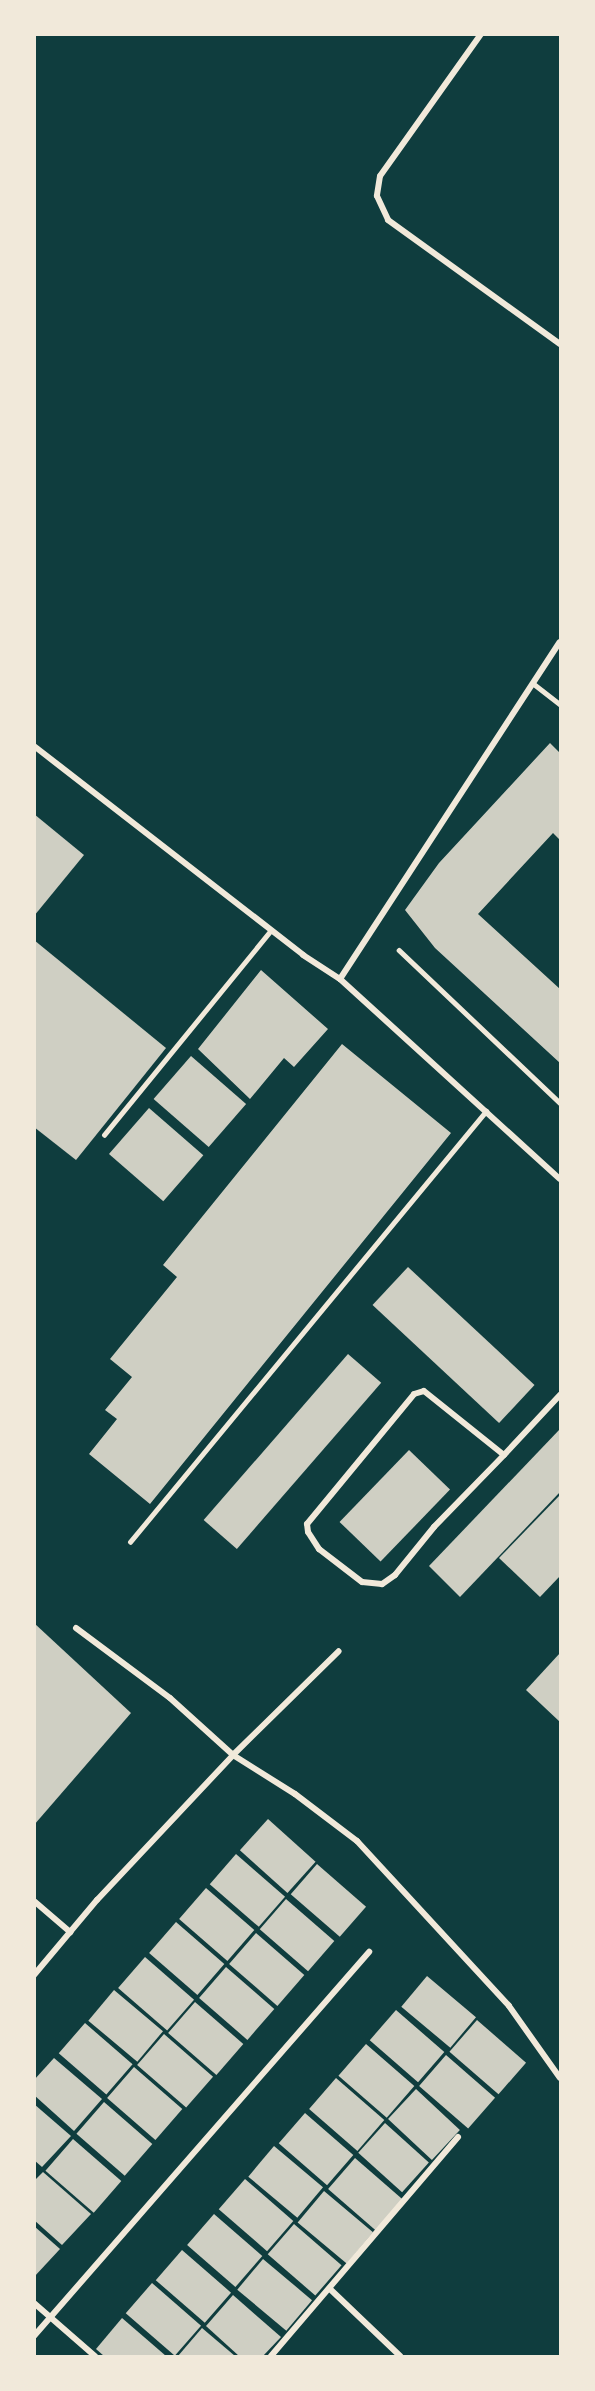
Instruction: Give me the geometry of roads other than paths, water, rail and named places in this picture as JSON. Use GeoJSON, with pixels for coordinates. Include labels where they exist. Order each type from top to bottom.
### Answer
{"type":"FeatureCollection","features":[{"type":"Feature","properties":{"kind":"street"},"geometry":{"type":"LineString","coordinates":[[481,34],[380,176],[376,196],[388,220],[561,344]]}},
{"type":"Feature","properties":{"kind":"street"},"geometry":{"type":"LineString","coordinates":[[340,979],[561,642]]}},
{"type":"Feature","properties":{"kind":"street"},"geometry":{"type":"LineString","coordinates":[[34,746],[272,930],[340,979],[561,1179]]}},
{"type":"Feature","properties":{"kind":"street"},"geometry":{"type":"LineString","coordinates":[[504,1455],[434,1397],[419,1391],[312,1516],[307,1524],[308,1532],[319,1549],[362,1582],[382,1584],[395,1575],[434,1527],[504,1455],[561,1395]]}},
{"type":"Feature","properties":{"kind":"street"},"geometry":{"type":"LineString","coordinates":[[76,1628],[161,1691],[233,1755],[295,1794],[357,1841],[509,2006],[561,2078]]}},
{"type":"Feature","properties":{"kind":"street"},"geometry":{"type":"LineString","coordinates":[[34,1975],[70,1932],[233,1755],[339,1651]]}},
{"type":"Feature","properties":{"kind":"street"},"geometry":{"type":"LineString","coordinates":[[34,1901],[70,1932]]}},
{"type":"Feature","properties":{"kind":"street"},"geometry":{"type":"LineString","coordinates":[[34,2336],[369,1952]]}},
{"type":"Feature","properties":{"kind":"street"},"geometry":{"type":"LineString","coordinates":[[272,2356],[458,2137]]}},
{"type":"Feature","properties":{"kind":"street"},"geometry":{"type":"LineString","coordinates":[[330,2289],[400,2356]]}},
{"type":"Feature","properties":{"kind":"street"},"geometry":{"type":"LineString","coordinates":[[34,2303],[95,2356]]}},
{"type":"Feature","properties":{"kind":"lane"},"geometry":{"type":"LineString","coordinates":[[534,684],[561,704]]}},
{"type":"Feature","properties":{"kind":"lane"},"geometry":{"type":"LineString","coordinates":[[104,1135],[272,930]]}},
{"type":"Feature","properties":{"kind":"lane"},"geometry":{"type":"LineString","coordinates":[[399,950],[561,1103]]}},
{"type":"Feature","properties":{"kind":"lane"},"geometry":{"type":"LineString","coordinates":[[130,1542],[486,1112]]}}]}
